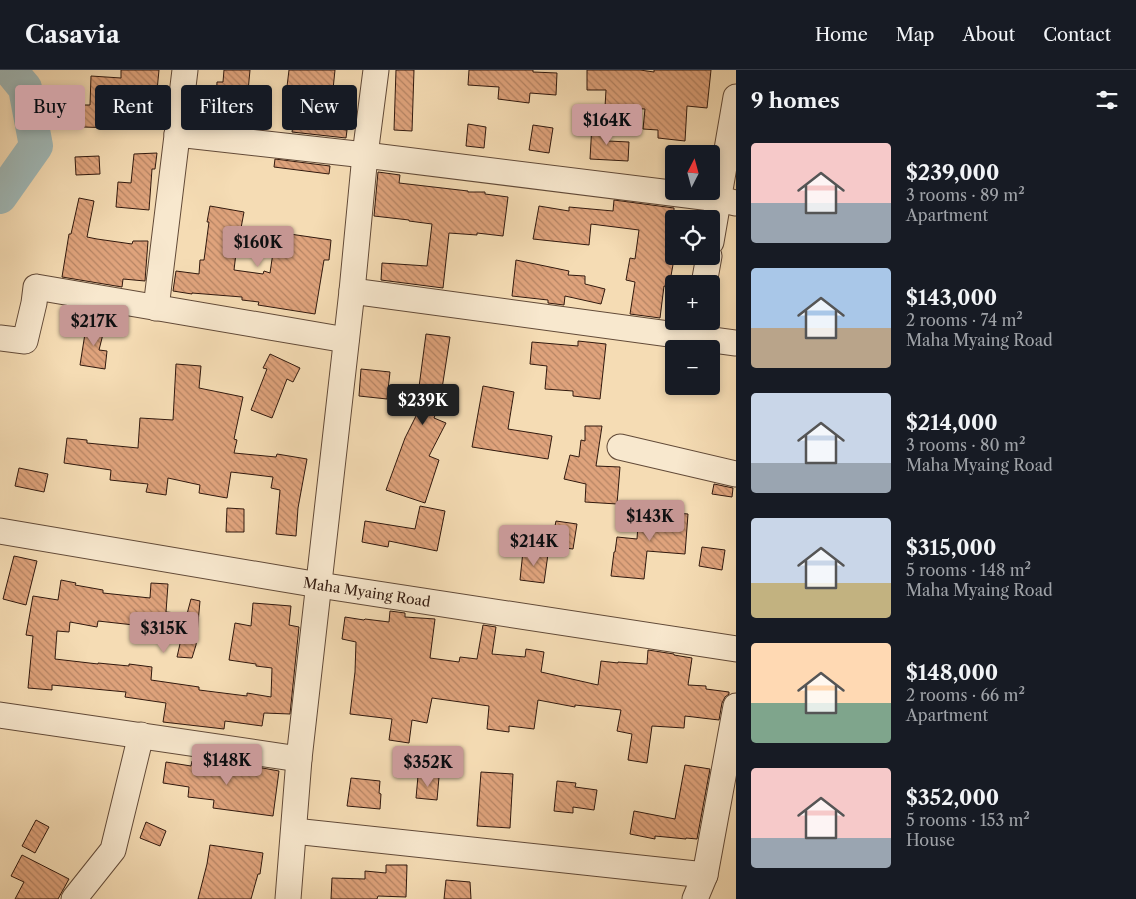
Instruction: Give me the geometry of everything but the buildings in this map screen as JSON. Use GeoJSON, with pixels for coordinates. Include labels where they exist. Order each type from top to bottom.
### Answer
{"type":"FeatureCollection","features":[{"type":"Feature","properties":{"kind":"street"},"geometry":{"type":"LineString","coordinates":[[156,308],[184,70]]}},
{"type":"Feature","properties":{"kind":"street"},"geometry":{"type":"LineString","coordinates":[[288,899],[299,759],[376,70]]}},
{"type":"Feature","properties":{"kind":"street"},"geometry":{"type":"LineString","coordinates":[[720,219],[727,201],[736,97]]}},
{"type":"Feature","properties":{"kind":"street"},"geometry":{"type":"LineString","coordinates":[[177,134],[366,155],[727,201]]}},
{"type":"Feature","properties":{"kind":"street"},"geometry":{"type":"LineString","coordinates":[[0,338],[25,342],[36,287],[346,340]]}},
{"type":"Feature","properties":{"kind":"street"},"geometry":{"type":"LineString","coordinates":[[352,291],[665,326]]}},
{"type":"Feature","properties":{"kind":"street"},"geometry":{"type":"LineString","coordinates":[[699,330],[736,343]]}},
{"type":"Feature","properties":{"kind":"street"},"geometry":{"type":"LineString","coordinates":[[620,447],[736,474]]}},
{"type":"Feature","properties":{"kind":"street","name":"Maha Myaing Road"},"geometry":{"type":"LineString","coordinates":[[0,531],[319,585],[736,649]]}},
{"type":"Feature","properties":{"kind":"street"},"geometry":{"type":"LineString","coordinates":[[695,899],[705,875],[736,706]]}},
{"type":"Feature","properties":{"kind":"street"},"geometry":{"type":"LineString","coordinates":[[0,715],[299,759]]}},
{"type":"Feature","properties":{"kind":"street"},"geometry":{"type":"LineString","coordinates":[[74,899],[113,850],[141,736]]}},
{"type":"Feature","properties":{"kind":"street"},"geometry":{"type":"LineString","coordinates":[[294,831],[705,875]]}},
{"type":"Feature","properties":{"kind":"waterway"},"geometry":{"type":"LineString","coordinates":[[0,197],[36,146],[25,88],[10,70]]}}]}
